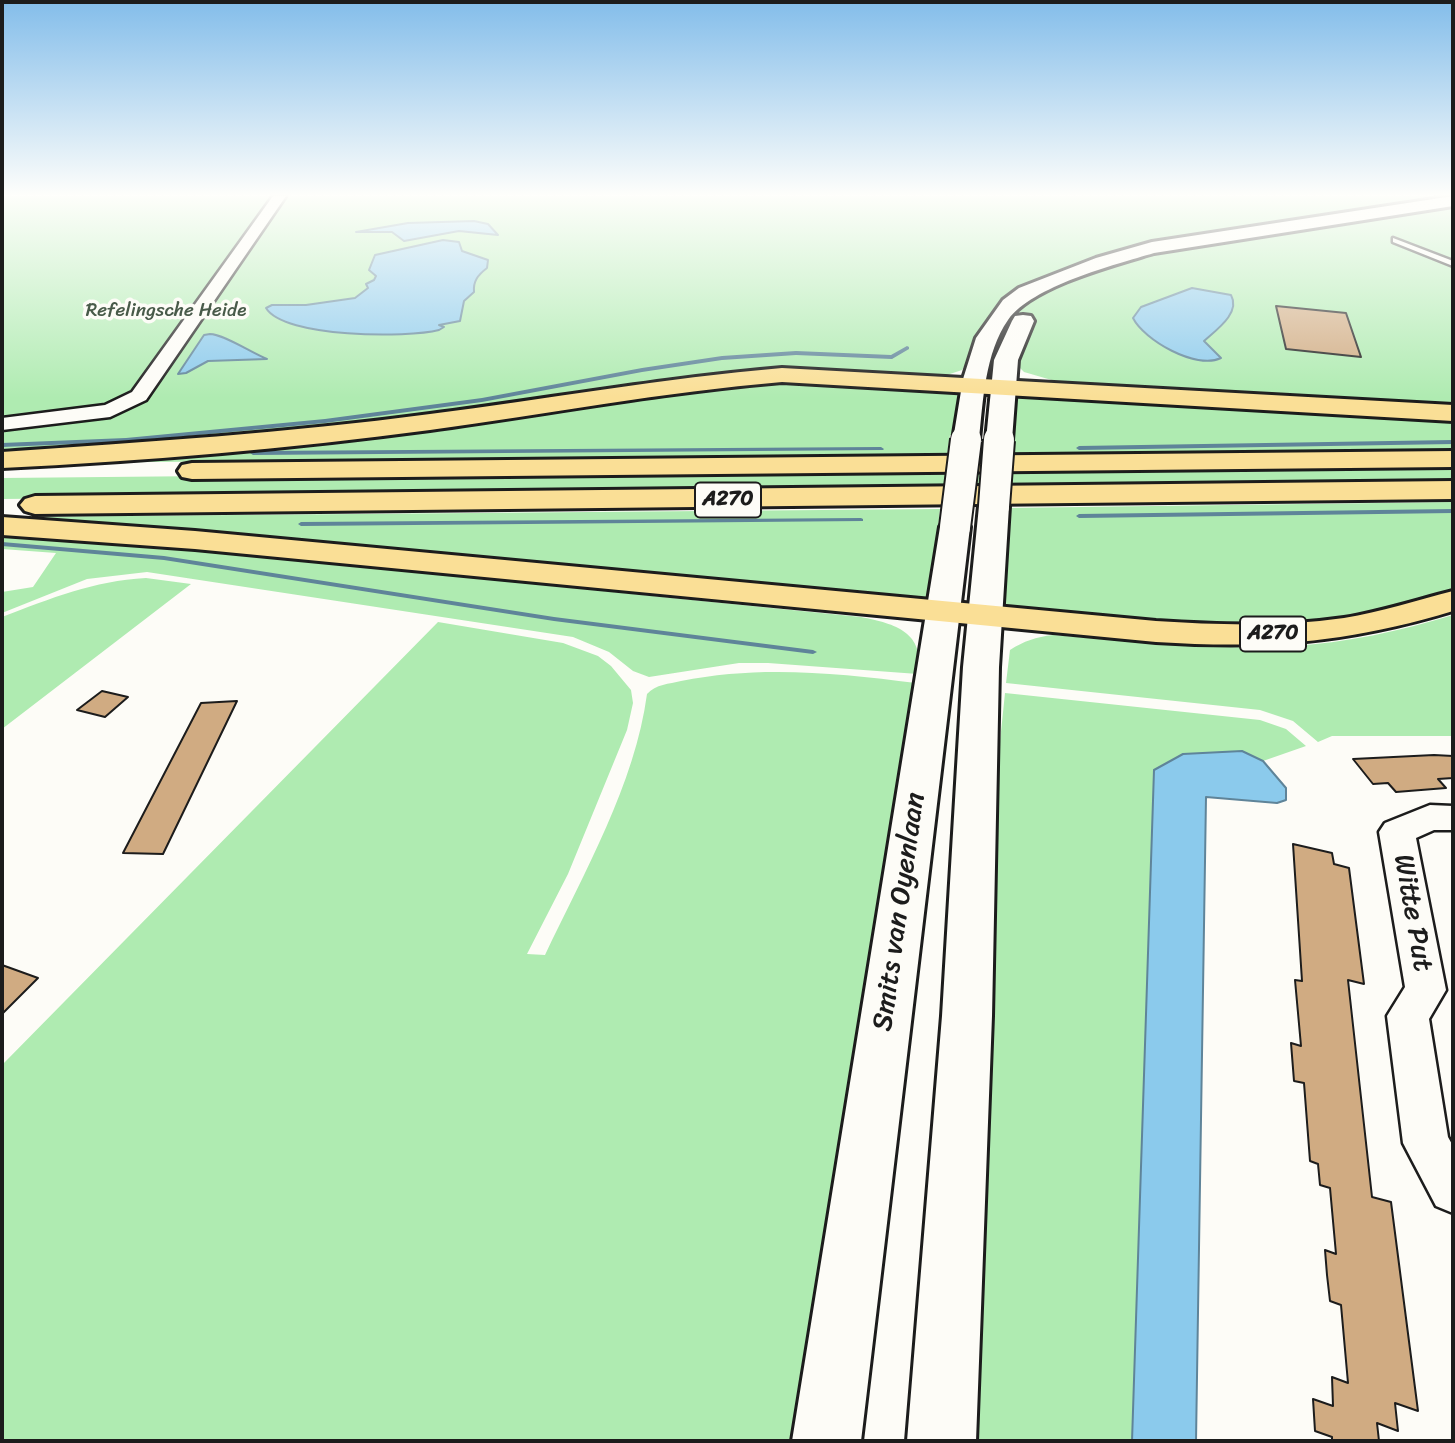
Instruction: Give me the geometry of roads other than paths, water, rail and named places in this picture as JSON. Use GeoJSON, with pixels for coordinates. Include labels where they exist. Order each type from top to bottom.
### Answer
{"type":"FeatureCollection","features":[{"type":"Feature","properties":{"kind":"highway"},"geometry":{"type":"LineString","coordinates":[[2,460],[134,453],[283,440],[742,378],[814,376],[1003,385],[1453,413]]}},
{"type":"Feature","properties":{"kind":"highway","name":"A270"},"geometry":{"type":"LineString","coordinates":[[2,472],[1453,459]]}},
{"type":"Feature","properties":{"kind":"highway","name":"A270"},"geometry":{"type":"LineString","coordinates":[[2,505],[1453,490]]}},
{"type":"Feature","properties":{"kind":"highway","name":"A270"},"geometry":{"type":"LineString","coordinates":[[2,526],[195,540],[1187,633],[1256,635],[1330,630],[1453,601]]}},
{"type":"Feature","properties":{"kind":"main road","name":"Smits van Oyenlaan"},"geometry":{"type":"LineString","coordinates":[[826,1441],[973,384],[987,336],[1017,297],[1106,263]]}},
{"type":"Feature","properties":{"kind":"main road"},"geometry":{"type":"LineString","coordinates":[[941,1441],[967,1016],[985,616],[1003,385],[1006,360],[1022,321],[1062,278]]}},
{"type":"Feature","properties":{"kind":"street"},"geometry":{"type":"LineString","coordinates":[[2,424],[110,411],[132,400],[145,390],[233,263]]}},
{"type":"Feature","properties":{"kind":"street","name":"Witte Put"},"geometry":{"type":"LineString","coordinates":[[1453,818],[1430,817],[1397,832],[1426,990],[1408,1016],[1426,1143],[1453,1190]]}},
{"type":"Feature","properties":{"kind":"water"},"geometry":{"type":"Polygon","coordinates":[[[372,263],[488,263],[487,268],[475,281],[474,292],[464,301],[460,321],[439,325],[444,327],[439,330],[375,334],[320,330],[277,318],[266,308],[272,305],[306,305],[355,298],[368,288],[366,284],[376,276],[369,270],[372,263]]]}},
{"type":"Feature","properties":{"kind":"water"},"geometry":{"type":"Polygon","coordinates":[[[1192,288],[1231,295],[1233,308],[1230,315],[1204,341],[1221,358],[1198,360],[1172,351],[1148,335],[1133,318],[1141,307],[1192,288]]]}},
{"type":"Feature","properties":{"kind":"water"},"geometry":{"type":"Polygon","coordinates":[[[210,334],[230,340],[267,359],[208,361],[186,373],[178,374],[204,335],[210,334]]]}},
{"type":"Feature","properties":{"kind":"water"},"geometry":{"type":"Polygon","coordinates":[[[1242,751],[1263,761],[1286,788],[1286,800],[1277,803],[1206,797],[1196,1441],[1132,1441],[1154,770],[1183,754],[1242,751]]]}},
{"type":"Feature","properties":{"kind":"waterway"},"geometry":{"type":"LineString","coordinates":[[2,445],[126,440],[325,421],[482,400],[722,358],[796,353],[892,357],[907,348]]}},
{"type":"Feature","properties":{"kind":"waterway"},"geometry":{"type":"LineString","coordinates":[[1079,448],[1453,442]]}},
{"type":"Feature","properties":{"kind":"waterway"},"geometry":{"type":"LineString","coordinates":[[253,453],[881,449]]}},
{"type":"Feature","properties":{"kind":"waterway"},"geometry":{"type":"LineString","coordinates":[[1079,516],[1453,511]]}},
{"type":"Feature","properties":{"kind":"waterway"},"geometry":{"type":"LineString","coordinates":[[301,524],[861,520]]}},
{"type":"Feature","properties":{"kind":"waterway"},"geometry":{"type":"LineString","coordinates":[[2,544],[164,558],[554,619],[813,652]]}},
{"type":"Feature","properties":{"kind":"park label","name":"Refelingsche Heide"},"geometry":{"type":"Point","coordinates":[166,311]}}]}
